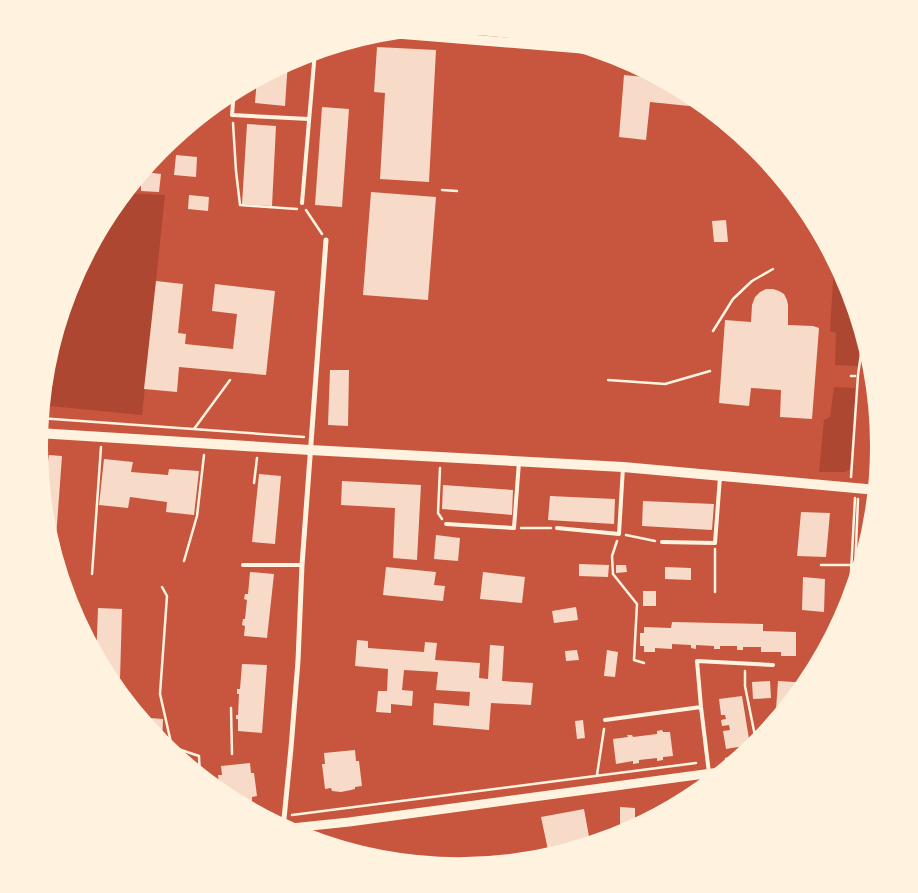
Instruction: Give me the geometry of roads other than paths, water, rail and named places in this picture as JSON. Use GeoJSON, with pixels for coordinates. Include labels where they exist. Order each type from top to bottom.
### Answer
{"type":"FeatureCollection","features":[{"type":"Feature","properties":{"kind":"main road"},"geometry":{"type":"LineString","coordinates":[[436,33],[563,46]]}},
{"type":"Feature","properties":{"kind":"main road"},"geometry":{"type":"LineString","coordinates":[[45,433],[623,467],[870,489]]}},
{"type":"Feature","properties":{"kind":"street"},"geometry":{"type":"LineString","coordinates":[[284,822],[298,661],[302,564],[326,240]]}},
{"type":"Feature","properties":{"kind":"street"},"geometry":{"type":"LineString","coordinates":[[297,827],[714,772]]}},
{"type":"Feature","properties":{"kind":"lane"},"geometry":{"type":"LineString","coordinates":[[302,203],[314,59]]}},
{"type":"Feature","properties":{"kind":"lane"},"geometry":{"type":"LineString","coordinates":[[233,99],[232,115],[309,119]]}},
{"type":"Feature","properties":{"kind":"lane"},"geometry":{"type":"LineString","coordinates":[[446,524],[514,528],[518,462]]}},
{"type":"Feature","properties":{"kind":"lane"},"geometry":{"type":"LineString","coordinates":[[557,528],[619,534],[623,467]]}},
{"type":"Feature","properties":{"kind":"lane"},"geometry":{"type":"LineString","coordinates":[[662,542],[716,543],[720,477]]}},
{"type":"Feature","properties":{"kind":"lane"},"geometry":{"type":"LineString","coordinates":[[243,565],[302,564]]}},
{"type":"Feature","properties":{"kind":"lane"},"geometry":{"type":"LineString","coordinates":[[709,773],[697,661],[773,665]]}},
{"type":"Feature","properties":{"kind":"lane"},"geometry":{"type":"LineString","coordinates":[[606,720],[701,708]]}}]}
